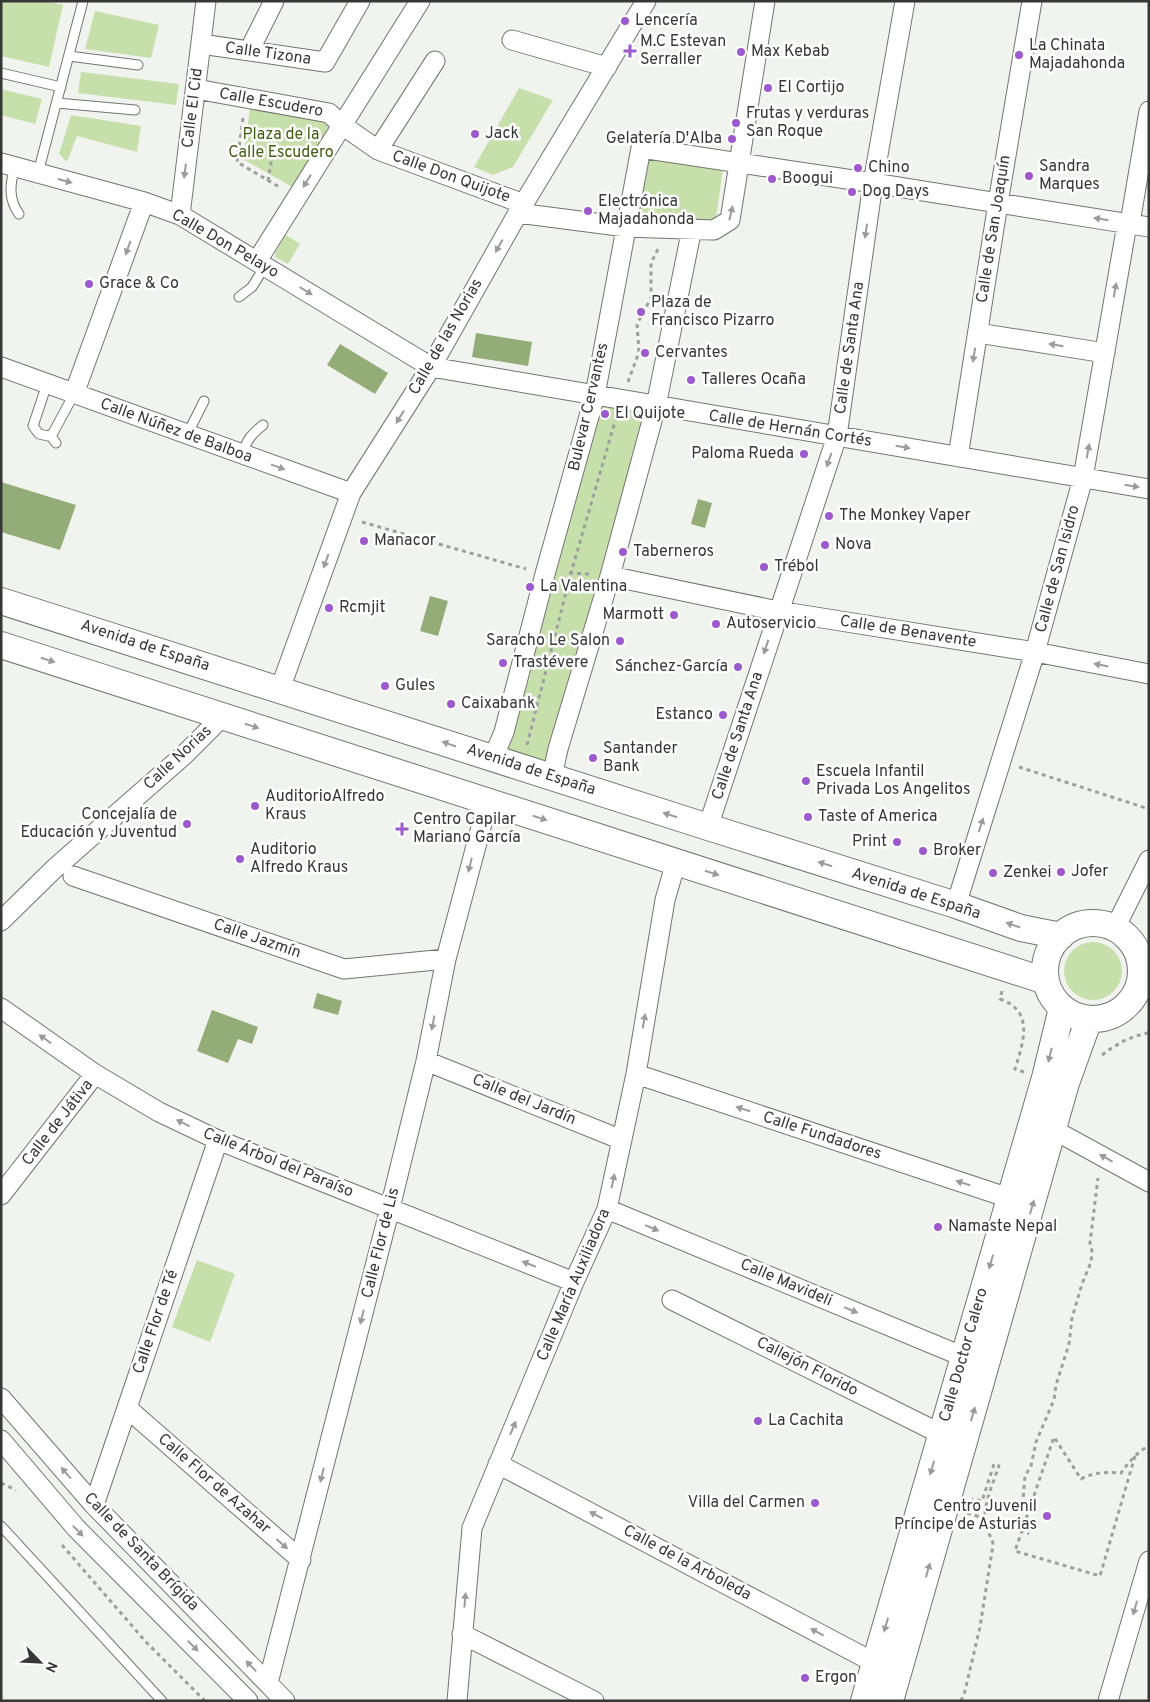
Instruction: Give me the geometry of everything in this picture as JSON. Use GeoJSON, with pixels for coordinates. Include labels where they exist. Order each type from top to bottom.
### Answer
{"type":"FeatureCollection","features":[{"type":"Feature","properties":{"kind":"street","name":"Calle El Cid"},"geometry":{"type":"LineString","coordinates":[[180,215],[206,1]]}},
{"type":"Feature","properties":{"kind":"street"},"geometry":{"type":"LineString","coordinates":[[249,51],[274,1]]}},
{"type":"Feature","properties":{"kind":"street","name":"Calle Tizona"},"geometry":{"type":"LineString","coordinates":[[201,44],[325,62],[360,1]]}},
{"type":"Feature","properties":{"kind":"street","name":"Calle Escudero"},"geometry":{"type":"LineString","coordinates":[[261,264],[297,197],[420,1]]}},
{"type":"Feature","properties":{"kind":"street","name":"Calle de las Norias"},"geometry":{"type":"LineString","coordinates":[[280,689],[352,493],[431,367],[521,208],[646,1]]}},
{"type":"Feature","properties":{"kind":"street","name":"Calle Don Quijote"},"geometry":{"type":"LineString","coordinates":[[342,125],[378,150],[521,208],[626,227],[714,230],[730,220],[765,1]]}},
{"type":"Feature","properties":{"kind":"street","name":"Calle de Santa Ana"},"geometry":{"type":"LineString","coordinates":[[708,828],[837,436],[873,183],[905,1]]}},
{"type":"Feature","properties":{"kind":"street","name":"Calle de San Joaquín"},"geometry":{"type":"LineString","coordinates":[[958,457],[1032,1]]}},
{"type":"Feature","properties":{"kind":"street"},"geometry":{"type":"LineString","coordinates":[[512,40],[607,67]]}},
{"type":"Feature","properties":{"kind":"street","name":"Calle Don Quijote"},"geometry":{"type":"LineString","coordinates":[[378,150],[435,61]]}},
{"type":"Feature","properties":{"kind":"street","name":"Calle Escudero"},"geometry":{"type":"LineString","coordinates":[[196,89],[329,113],[342,125]]}},
{"type":"Feature","properties":{"kind":"street","name":"Calle de San Isidro"},"geometry":{"type":"LineString","coordinates":[[956,906],[1035,652],[1083,478],[1149,111]]}},
{"type":"Feature","properties":{"kind":"street","name":"Bulevar Cervantes"},"geometry":{"type":"LineString","coordinates":[[493,758],[504,732],[545,574],[595,395],[640,148],[739,162]]}},
{"type":"Feature","properties":{"kind":"street"},"geometry":{"type":"LineString","coordinates":[[739,162],[998,203],[1129,220],[1149,227]]}},
{"type":"Feature","properties":{"kind":"street","name":"Calle Don Pelayo"},"geometry":{"type":"LineString","coordinates":[[8,165],[144,202],[180,215],[431,367]]}},
{"type":"Feature","properties":{"kind":"street"},"geometry":{"type":"LineString","coordinates":[[74,394],[144,202]]}},
{"type":"Feature","properties":{"kind":"street"},"geometry":{"type":"LineString","coordinates":[[552,777],[558,749],[610,576],[656,406],[692,228]]}},
{"type":"Feature","properties":{"kind":"street"},"geometry":{"type":"LineString","coordinates":[[978,333],[1104,353]]}},
{"type":"Feature","properties":{"kind":"street","name":"Calle Núñez de Balboa"},"geometry":{"type":"LineString","coordinates":[[1,367],[352,493]]}},
{"type":"Feature","properties":{"kind":"street","name":"Calle de Hernán Cortés"},"geometry":{"type":"LineString","coordinates":[[431,367],[1149,489]]}},
{"type":"Feature","properties":{"kind":"street","name":"Calle de Benavente"},"geometry":{"type":"LineString","coordinates":[[610,576],[778,611],[1035,652],[1149,674]]}},
{"type":"Feature","properties":{"kind":"street","name":"Avenida de España"},"geometry":{"type":"LineString","coordinates":[[1,601],[1020,928],[1061,936]]}},
{"type":"Feature","properties":{"kind":"street"},"geometry":{"type":"LineString","coordinates":[[1,645],[1046,981]]}},
{"type":"Feature","properties":{"kind":"street","name":"Calle Norias"},"geometry":{"type":"LineString","coordinates":[[1,921],[54,869],[184,754],[223,716]]}},
{"type":"Feature","properties":{"kind":"street","name":"Calle Flor de Lis"},"geometry":{"type":"LineString","coordinates":[[268,1683],[390,1208],[426,1061],[446,959],[488,802]]}},
{"type":"Feature","properties":{"kind":"street"},"geometry":{"type":"LineString","coordinates":[[1115,928],[1149,860]]}},
{"type":"Feature","properties":{"kind":"street","name":"Calle María Auxiliadora"},"geometry":{"type":"LineString","coordinates":[[457,1701],[472,1528],[574,1282],[607,1209],[636,1074],[665,900],[676,862]]}},
{"type":"Feature","properties":{"kind":"street","name":"Calle Jazmín"},"geometry":{"type":"LineString","coordinates":[[73,876],[344,969],[446,959]]}},
{"type":"Feature","properties":{"kind":"street"},"geometry":{"type":"LineString","coordinates":[[1092,923],[1104,924],[1115,928],[1131,941],[1145,971],[1137,989],[1137,1009],[1089,1019],[1074,1015],[1062,1008],[1052,996],[1046,981],[1046,965],[1051,949],[1061,936],[1070,929],[1092,923]]}},
{"type":"Feature","properties":{"kind":"street","name":"Calle Árbol del Paraíso"},"geometry":{"type":"LineString","coordinates":[[1,1008],[96,1074],[159,1112],[218,1140],[574,1282]]}},
{"type":"Feature","properties":{"kind":"street","name":"Calle Doctor Calero"},"geometry":{"type":"LineString","coordinates":[[864,1701],[1045,1078],[1062,1008]]}},
{"type":"Feature","properties":{"kind":"street","name":"Calle Doctor Calero"},"geometry":{"type":"LineString","coordinates":[[890,1701],[1066,1084],[1089,1019]]}},
{"type":"Feature","properties":{"kind":"street","name":"Calle del Jardín"},"geometry":{"type":"LineString","coordinates":[[426,1061],[622,1140]]}},
{"type":"Feature","properties":{"kind":"street","name":"Calle de Játiva"},"geometry":{"type":"LineString","coordinates":[[1,1195],[96,1074]]}},
{"type":"Feature","properties":{"kind":"street","name":"Calle Fundadores"},"geometry":{"type":"LineString","coordinates":[[636,1074],[1009,1198]]}},
{"type":"Feature","properties":{"kind":"street"},"geometry":{"type":"LineString","coordinates":[[1054,1130],[1149,1182]]}},
{"type":"Feature","properties":{"kind":"street","name":"Calle Flor de Té"},"geometry":{"type":"LineString","coordinates":[[94,1505],[218,1140]]}},
{"type":"Feature","properties":{"kind":"street","name":"Calle Mavideli"},"geometry":{"type":"LineString","coordinates":[[607,1209],[964,1357]]}},
{"type":"Feature","properties":{"kind":"street","name":"Callejón Florido"},"geometry":{"type":"LineString","coordinates":[[672,1300],[941,1434]]}},
{"type":"Feature","properties":{"kind":"street","name":"Calle de Santa Brígida"},"geometry":{"type":"LineString","coordinates":[[1,1398],[94,1505],[285,1701]]}},
{"type":"Feature","properties":{"kind":"street","name":"Calle Flor de Azahar"},"geometry":{"type":"LineString","coordinates":[[127,1408],[301,1560]]}},
{"type":"Feature","properties":{"kind":"street","name":"Calle de Santa Brígida"},"geometry":{"type":"LineString","coordinates":[[1,1440],[76,1528],[248,1701]]}},
{"type":"Feature","properties":{"kind":"street","name":"Calle de la Arboleda"},"geometry":{"type":"LineString","coordinates":[[498,1464],[876,1662]]}},
{"type":"Feature","properties":{"kind":"street"},"geometry":{"type":"LineString","coordinates":[[1108,1701],[1149,1561]]}},
{"type":"Feature","properties":{"kind":"street"},"geometry":{"type":"LineString","coordinates":[[462,1634],[594,1701]]}},
{"type":"Feature","properties":{"kind":"lane"},"geometry":{"type":"LineString","coordinates":[[38,173],[83,1]]}},
{"type":"Feature","properties":{"kind":"lane"},"geometry":{"type":"LineString","coordinates":[[69,56],[138,65]]}},
{"type":"Feature","properties":{"kind":"lane"},"geometry":{"type":"LineString","coordinates":[[1,73],[60,87]]}},
{"type":"Feature","properties":{"kind":"lane"},"geometry":{"type":"LineString","coordinates":[[57,103],[135,110]]}},
{"type":"Feature","properties":{"kind":"lane"},"geometry":{"type":"LineString","coordinates":[[8,165],[14,207],[19,214]]}},
{"type":"Feature","properties":{"kind":"lane"},"geometry":{"type":"LineString","coordinates":[[239,297],[252,287],[261,264]]}},
{"type":"Feature","properties":{"kind":"lane"},"geometry":{"type":"LineString","coordinates":[[47,384],[30,429],[39,434],[50,435],[64,425],[74,394]]}},
{"type":"Feature","properties":{"kind":"lane"},"geometry":{"type":"LineString","coordinates":[[186,434],[204,401]]}},
{"type":"Feature","properties":{"kind":"lane"},"geometry":{"type":"LineString","coordinates":[[243,454],[245,443],[263,425]]}},
{"type":"Feature","properties":{"kind":"lane"},"geometry":{"type":"LineString","coordinates":[[50,435],[56,443]]}},
{"type":"Feature","properties":{"kind":"lane"},"geometry":{"type":"LineString","coordinates":[[1,1526],[162,1701]]}},
{"type":"Feature","properties":{"kind":"path"},"geometry":{"type":"LineString","coordinates":[[246,98],[237,162],[297,197]]}},
{"type":"Feature","properties":{"kind":"path"},"geometry":{"type":"LineString","coordinates":[[241,132],[261,138]]}},
{"type":"Feature","properties":{"kind":"path"},"geometry":{"type":"LineString","coordinates":[[268,180],[272,157]]}},
{"type":"Feature","properties":{"kind":"path"},"geometry":{"type":"LineString","coordinates":[[522,768],[571,573],[622,400],[639,352],[637,324],[650,298],[651,262],[668,228]]}},
{"type":"Feature","properties":{"kind":"path"},"geometry":{"type":"LineString","coordinates":[[342,516],[545,574],[571,573],[610,576]]}},
{"type":"Feature","properties":{"kind":"path"},"geometry":{"type":"LineString","coordinates":[[1002,762],[1149,810]]}},
{"type":"Feature","properties":{"kind":"path"},"geometry":{"type":"LineString","coordinates":[[1009,969],[1000,999],[1010,1002],[1018,1011],[1023,1024],[1024,1038],[1015,1070],[1045,1078]]}},
{"type":"Feature","properties":{"kind":"path"},"geometry":{"type":"LineString","coordinates":[[1017,1528],[1022,1512],[1025,1476],[1031,1466],[1036,1442],[1054,1400],[1056,1385],[1069,1344],[1072,1318],[1091,1262],[1092,1250],[1090,1244],[1093,1208],[1098,1178]]}},
{"type":"Feature","properties":{"kind":"path"},"geometry":{"type":"LineString","coordinates":[[1135,1456],[1100,1576],[1016,1552],[1054,1437],[1081,1479],[1090,1474],[1104,1472],[1121,1473],[1135,1456],[1149,1446]]}},
{"type":"Feature","properties":{"kind":"path"},"geometry":{"type":"LineString","coordinates":[[961,1701],[980,1627],[993,1545],[993,1540],[985,1526],[986,1507],[999,1466],[994,1464],[982,1501],[972,1498]]}},
{"type":"Feature","properties":{"kind":"path"},"geometry":{"type":"LineString","coordinates":[[1,1483],[15,1490],[21,1497]]}},
{"type":"Feature","properties":{"kind":"path"},"geometry":{"type":"LineString","coordinates":[[972,1515],[1017,1528],[1029,1534]]}},
{"type":"Feature","properties":{"kind":"path"},"geometry":{"type":"LineString","coordinates":[[58,1540],[146,1642],[205,1701]]}},
{"type":"Feature","properties":{"kind":"green space"},"geometry":{"type":"Polygon","coordinates":[[[1,1],[45,1],[63,5],[49,67],[1,56],[1,1]]]}},
{"type":"Feature","properties":{"kind":"green space"},"geometry":{"type":"Polygon","coordinates":[[[95,11],[159,25],[151,58],[85,49],[95,11]]]}},
{"type":"Feature","properties":{"kind":"green space"},"geometry":{"type":"Polygon","coordinates":[[[81,72],[179,84],[176,105],[78,93],[81,72]]]}},
{"type":"Feature","properties":{"kind":"green space"},"geometry":{"type":"Polygon","coordinates":[[[519,88],[553,100],[513,167],[493,175],[474,167],[519,88]]]}},
{"type":"Feature","properties":{"kind":"green space"},"geometry":{"type":"Polygon","coordinates":[[[1,89],[42,99],[35,124],[1,115],[1,89]]]}},
{"type":"Feature","properties":{"kind":"green space","name":"Plaza de la Calle Escudero"},"geometry":{"type":"Polygon","coordinates":[[[250,108],[322,118],[329,124],[326,134],[292,187],[243,159],[250,108]]]}},
{"type":"Feature","properties":{"kind":"green space"},"geometry":{"type":"Polygon","coordinates":[[[71,115],[141,126],[137,152],[77,136],[67,162],[59,154],[71,115]]]}},
{"type":"Feature","properties":{"kind":"green space"},"geometry":{"type":"Polygon","coordinates":[[[647,157],[723,168],[715,225],[638,214],[647,157]]]}},
{"type":"Feature","properties":{"kind":"green space"},"geometry":{"type":"Polygon","coordinates":[[[286,235],[300,244],[288,264],[275,257],[275,253],[286,235]]]}},
{"type":"Feature","properties":{"kind":"green space"},"geometry":{"type":"Polygon","coordinates":[[[599,404],[648,414],[545,764],[501,751],[599,404]]]}},
{"type":"Feature","properties":{"kind":"green space"},"geometry":{"type":"Polygon","coordinates":[[[1093,942],[1109,947],[1117,955],[1122,971],[1117,987],[1109,995],[1093,1000],[1077,995],[1069,987],[1064,971],[1069,955],[1077,947],[1093,942]]]}},
{"type":"Feature","properties":{"kind":"green space"},"geometry":{"type":"Polygon","coordinates":[[[197,1260],[235,1274],[210,1342],[172,1327],[197,1260]]]}},
{"type":"Feature","properties":{"kind":"shaded area"},"geometry":{"type":"Polygon","coordinates":[[[476,333],[532,342],[528,366],[472,357],[476,333]]]}},
{"type":"Feature","properties":{"kind":"shaded area"},"geometry":{"type":"Polygon","coordinates":[[[340,344],[388,373],[375,394],[327,365],[340,344]]]}},
{"type":"Feature","properties":{"kind":"shaded area"},"geometry":{"type":"Polygon","coordinates":[[[1,482],[76,505],[60,550],[1,532],[1,482]]]}},
{"type":"Feature","properties":{"kind":"shaded area"},"geometry":{"type":"Polygon","coordinates":[[[698,499],[712,503],[705,528],[691,524],[698,499]]]}},
{"type":"Feature","properties":{"kind":"shaded area"},"geometry":{"type":"Polygon","coordinates":[[[430,596],[448,601],[438,636],[420,631],[430,596]]]}},
{"type":"Feature","properties":{"kind":"shaded area"},"geometry":{"type":"Polygon","coordinates":[[[317,993],[342,1001],[338,1015],[313,1008],[317,993]]]}},
{"type":"Feature","properties":{"kind":"shaded area"},"geometry":{"type":"Polygon","coordinates":[[[212,1010],[258,1027],[252,1044],[238,1039],[228,1063],[197,1051],[212,1010]]]}},
{"type":"Feature","properties":{"kind":"place","name":"Lencería"},"geometry":{"type":"Point","coordinates":[625,21]}},
{"type":"Feature","properties":{"kind":"place","name":"M.C Estevan Serraller"},"geometry":{"type":"Point","coordinates":[630,51]}},
{"type":"Feature","properties":{"kind":"place","name":"Max Kebab"},"geometry":{"type":"Point","coordinates":[741,52]}},
{"type":"Feature","properties":{"kind":"place","name":"La Chinata Majadahonda"},"geometry":{"type":"Point","coordinates":[1019,55]}},
{"type":"Feature","properties":{"kind":"place","name":"El Cortijo"},"geometry":{"type":"Point","coordinates":[768,88]}},
{"type":"Feature","properties":{"kind":"place","name":"Frutas y verduras San Roque"},"geometry":{"type":"Point","coordinates":[736,123]}},
{"type":"Feature","properties":{"kind":"place","name":"Jack"},"geometry":{"type":"Point","coordinates":[475,134]}},
{"type":"Feature","properties":{"kind":"place","name":"Gelatería D'Alba"},"geometry":{"type":"Point","coordinates":[732,139]}},
{"type":"Feature","properties":{"kind":"place","name":"Chino"},"geometry":{"type":"Point","coordinates":[858,168]}},
{"type":"Feature","properties":{"kind":"place","name":"Sandra Marques"},"geometry":{"type":"Point","coordinates":[1029,176]}},
{"type":"Feature","properties":{"kind":"place","name":"Boogui"},"geometry":{"type":"Point","coordinates":[772,179]}},
{"type":"Feature","properties":{"kind":"place","name":"Dog Days"},"geometry":{"type":"Point","coordinates":[852,192]}},
{"type":"Feature","properties":{"kind":"place","name":"Electrónica Majadahonda"},"geometry":{"type":"Point","coordinates":[588,211]}},
{"type":"Feature","properties":{"kind":"place","name":"Grace & Co"},"geometry":{"type":"Point","coordinates":[89,284]}},
{"type":"Feature","properties":{"kind":"place","name":"Plaza de Francisco Pizarro"},"geometry":{"type":"Point","coordinates":[641,312]}},
{"type":"Feature","properties":{"kind":"place","name":"Cervantes"},"geometry":{"type":"Point","coordinates":[645,353]}},
{"type":"Feature","properties":{"kind":"place","name":"Talleres Ocaña"},"geometry":{"type":"Point","coordinates":[691,380]}},
{"type":"Feature","properties":{"kind":"place","name":"El Quijote"},"geometry":{"type":"Point","coordinates":[605,414]}},
{"type":"Feature","properties":{"kind":"place","name":"Paloma Rueda"},"geometry":{"type":"Point","coordinates":[804,454]}},
{"type":"Feature","properties":{"kind":"place","name":"The Monkey Vaper"},"geometry":{"type":"Point","coordinates":[829,516]}},
{"type":"Feature","properties":{"kind":"place","name":"Manacor"},"geometry":{"type":"Point","coordinates":[364,541]}},
{"type":"Feature","properties":{"kind":"place","name":"Nova"},"geometry":{"type":"Point","coordinates":[825,545]}},
{"type":"Feature","properties":{"kind":"place","name":"Taberneros"},"geometry":{"type":"Point","coordinates":[623,552]}},
{"type":"Feature","properties":{"kind":"place","name":"Trébol"},"geometry":{"type":"Point","coordinates":[764,567]}},
{"type":"Feature","properties":{"kind":"place","name":"La Valentina"},"geometry":{"type":"Point","coordinates":[530,587]}},
{"type":"Feature","properties":{"kind":"place","name":"Rcmjit"},"geometry":{"type":"Point","coordinates":[329,608]}},
{"type":"Feature","properties":{"kind":"place","name":"Marmott"},"geometry":{"type":"Point","coordinates":[674,615]}},
{"type":"Feature","properties":{"kind":"place","name":"Autoservicio"},"geometry":{"type":"Point","coordinates":[716,624]}},
{"type":"Feature","properties":{"kind":"place","name":"Saracho Le Salon"},"geometry":{"type":"Point","coordinates":[620,641]}},
{"type":"Feature","properties":{"kind":"place","name":"Trastévere"},"geometry":{"type":"Point","coordinates":[503,663]}},
{"type":"Feature","properties":{"kind":"place","name":"Sánchez-García"},"geometry":{"type":"Point","coordinates":[738,667]}},
{"type":"Feature","properties":{"kind":"place","name":"Gules"},"geometry":{"type":"Point","coordinates":[385,686]}},
{"type":"Feature","properties":{"kind":"place","name":"Caixabank"},"geometry":{"type":"Point","coordinates":[451,704]}},
{"type":"Feature","properties":{"kind":"place","name":"Estanco"},"geometry":{"type":"Point","coordinates":[723,715]}},
{"type":"Feature","properties":{"kind":"place","name":"Santander Bank"},"geometry":{"type":"Point","coordinates":[593,758]}},
{"type":"Feature","properties":{"kind":"place","name":"Escuela Infantil Privada Los Angelitos"},"geometry":{"type":"Point","coordinates":[806,781]}},
{"type":"Feature","properties":{"kind":"place","name":"AuditorioAlfredo Kraus"},"geometry":{"type":"Point","coordinates":[255,806]}},
{"type":"Feature","properties":{"kind":"place","name":"Taste of America"},"geometry":{"type":"Point","coordinates":[808,817]}},
{"type":"Feature","properties":{"kind":"place","name":"Concejalía de Educación y Juventud"},"geometry":{"type":"Point","coordinates":[187,824]}},
{"type":"Feature","properties":{"kind":"place","name":"Centro Capilar Mariano García"},"geometry":{"type":"Point","coordinates":[402,829]}},
{"type":"Feature","properties":{"kind":"place","name":"Print"},"geometry":{"type":"Point","coordinates":[897,842]}},
{"type":"Feature","properties":{"kind":"place","name":"Broker"},"geometry":{"type":"Point","coordinates":[923,851]}},
{"type":"Feature","properties":{"kind":"place","name":"Auditorio Alfredo Kraus"},"geometry":{"type":"Point","coordinates":[240,859]}},
{"type":"Feature","properties":{"kind":"place","name":"Jofer"},"geometry":{"type":"Point","coordinates":[1061,872]}},
{"type":"Feature","properties":{"kind":"place","name":"Zenkei"},"geometry":{"type":"Point","coordinates":[993,873]}},
{"type":"Feature","properties":{"kind":"place","name":"Namaste Nepal"},"geometry":{"type":"Point","coordinates":[938,1227]}},
{"type":"Feature","properties":{"kind":"place","name":"La Cachita"},"geometry":{"type":"Point","coordinates":[758,1421]}},
{"type":"Feature","properties":{"kind":"place","name":"Villa del Carmen"},"geometry":{"type":"Point","coordinates":[815,1503]}},
{"type":"Feature","properties":{"kind":"place","name":"Centro Juvenil Príncipe de Asturias"},"geometry":{"type":"Point","coordinates":[1047,1516]}},
{"type":"Feature","properties":{"kind":"place","name":"Ergon"},"geometry":{"type":"Point","coordinates":[805,1678]}}]}
